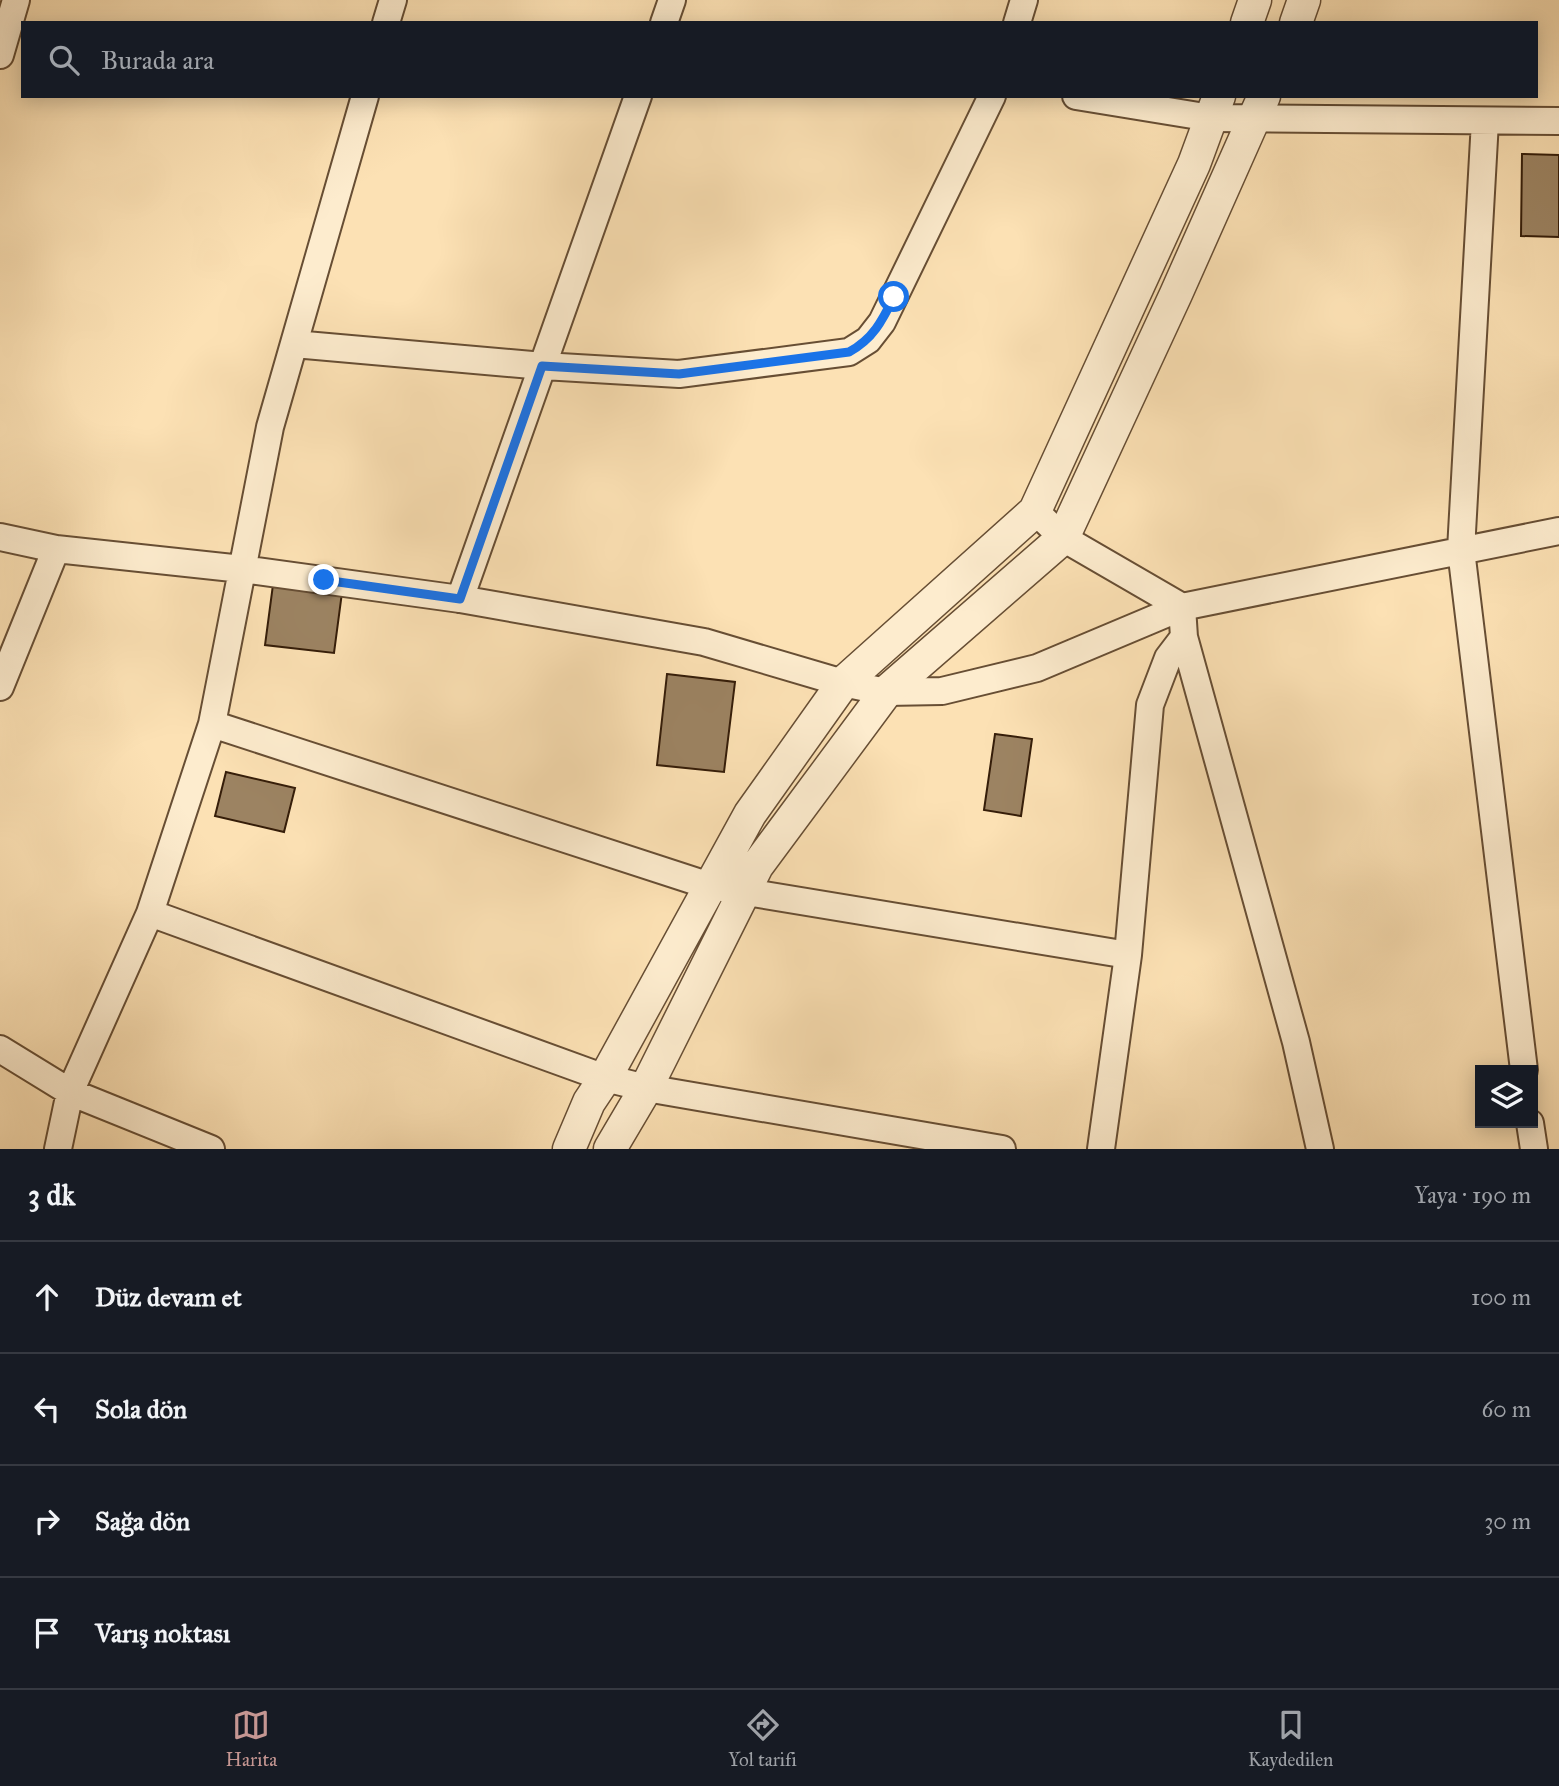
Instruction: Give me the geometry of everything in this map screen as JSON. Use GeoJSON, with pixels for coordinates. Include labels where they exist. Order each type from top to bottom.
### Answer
{"type":"FeatureCollection","features":[{"type":"Feature","properties":{"kind":"street"},"geometry":{"type":"LineString","coordinates":[[2,39],[16,0]]}},
{"type":"Feature","properties":{"kind":"street"},"geometry":{"type":"LineString","coordinates":[[387,21],[393,0]]}},
{"type":"Feature","properties":{"kind":"street"},"geometry":{"type":"LineString","coordinates":[[665,21],[672,0]]}},
{"type":"Feature","properties":{"kind":"street"},"geometry":{"type":"LineString","coordinates":[[1018,21],[1024,0]]}},
{"type":"Feature","properties":{"kind":"street"},"geometry":{"type":"LineString","coordinates":[[1248,21],[1255,0]]}},
{"type":"Feature","properties":{"kind":"street"},"geometry":{"type":"LineString","coordinates":[[1297,21],[1304,0]]}},
{"type":"Feature","properties":{"kind":"street"},"geometry":{"type":"LineString","coordinates":[[58,1149],[69,1092],[150,914],[212,724],[270,428],[364,98]]}},
{"type":"Feature","properties":{"kind":"street"},"geometry":{"type":"LineString","coordinates":[[460,599],[637,98]]}},
{"type":"Feature","properties":{"kind":"street"},"geometry":{"type":"LineString","coordinates":[[293,344],[542,366],[679,374],[849,352],[868,340],[882,322],[991,98]]}},
{"type":"Feature","properties":{"kind":"street"},"geometry":{"type":"LineString","coordinates":[[1101,98],[1215,107],[1485,121],[1559,121]]}},
{"type":"Feature","properties":{"kind":"street"},"geometry":{"type":"LineString","coordinates":[[569,1149],[589,1102],[605,1078],[750,814],[843,683],[1035,511],[1194,164],[1215,107]]}},
{"type":"Feature","properties":{"kind":"street"},"geometry":{"type":"LineString","coordinates":[[610,1149],[646,1088],[757,866],[886,691],[1063,538],[1259,108]]}},
{"type":"Feature","properties":{"kind":"street"},"geometry":{"type":"LineString","coordinates":[[1485,121],[1461,550],[1523,1065]]}},
{"type":"Feature","properties":{"kind":"street"},"geometry":{"type":"LineString","coordinates":[[1035,511],[1063,538],[1182,607]]}},
{"type":"Feature","properties":{"kind":"street"},"geometry":{"type":"LineString","coordinates":[[0,537],[57,549],[242,569],[460,599],[704,642],[843,683],[886,691],[942,691],[1037,668],[1182,607],[1559,531]]}},
{"type":"Feature","properties":{"kind":"street"},"geometry":{"type":"LineString","coordinates":[[0,687],[57,549]]}},
{"type":"Feature","properties":{"kind":"street"},"geometry":{"type":"LineString","coordinates":[[1182,607],[1184,637],[1296,1042],[1320,1149]]}},
{"type":"Feature","properties":{"kind":"street"},"geometry":{"type":"LineString","coordinates":[[1101,1149],[1128,955],[1150,705],[1168,658],[1184,637]]}},
{"type":"Feature","properties":{"kind":"street"},"geometry":{"type":"LineString","coordinates":[[212,724],[710,886],[1128,955]]}},
{"type":"Feature","properties":{"kind":"street"},"geometry":{"type":"LineString","coordinates":[[150,914],[605,1078],[646,1088],[1002,1149]]}},
{"type":"Feature","properties":{"kind":"street"},"geometry":{"type":"LineString","coordinates":[[0,1049],[69,1092],[211,1149]]}},
{"type":"Feature","properties":{"kind":"street"},"geometry":{"type":"LineString","coordinates":[[1531,1128],[1534,1149]]}},
{"type":"Feature","properties":{"kind":"building"},"geometry":{"type":"Polygon","coordinates":[[[1522,154],[1559,155],[1559,237],[1521,236],[1522,154]]]}},
{"type":"Feature","properties":{"kind":"building"},"geometry":{"type":"Polygon","coordinates":[[[274,577],[343,585],[334,653],[265,645],[274,577]]]}},
{"type":"Feature","properties":{"kind":"building"},"geometry":{"type":"Polygon","coordinates":[[[667,674],[735,682],[724,772],[657,765],[667,674]]]}},
{"type":"Feature","properties":{"kind":"building"},"geometry":{"type":"Polygon","coordinates":[[[995,734],[1032,739],[1021,816],[984,810],[995,734]]]}},
{"type":"Feature","properties":{"kind":"building"},"geometry":{"type":"Polygon","coordinates":[[[226,772],[295,788],[284,832],[215,816],[226,772]]]}},
{"type":"Feature","properties":{"kind":"route"},"geometry":{"type":"LineString","coordinates":[[324,580],[460,599],[542,366],[679,374],[849,352],[868,340],[876,331],[894,297]]}}]}
